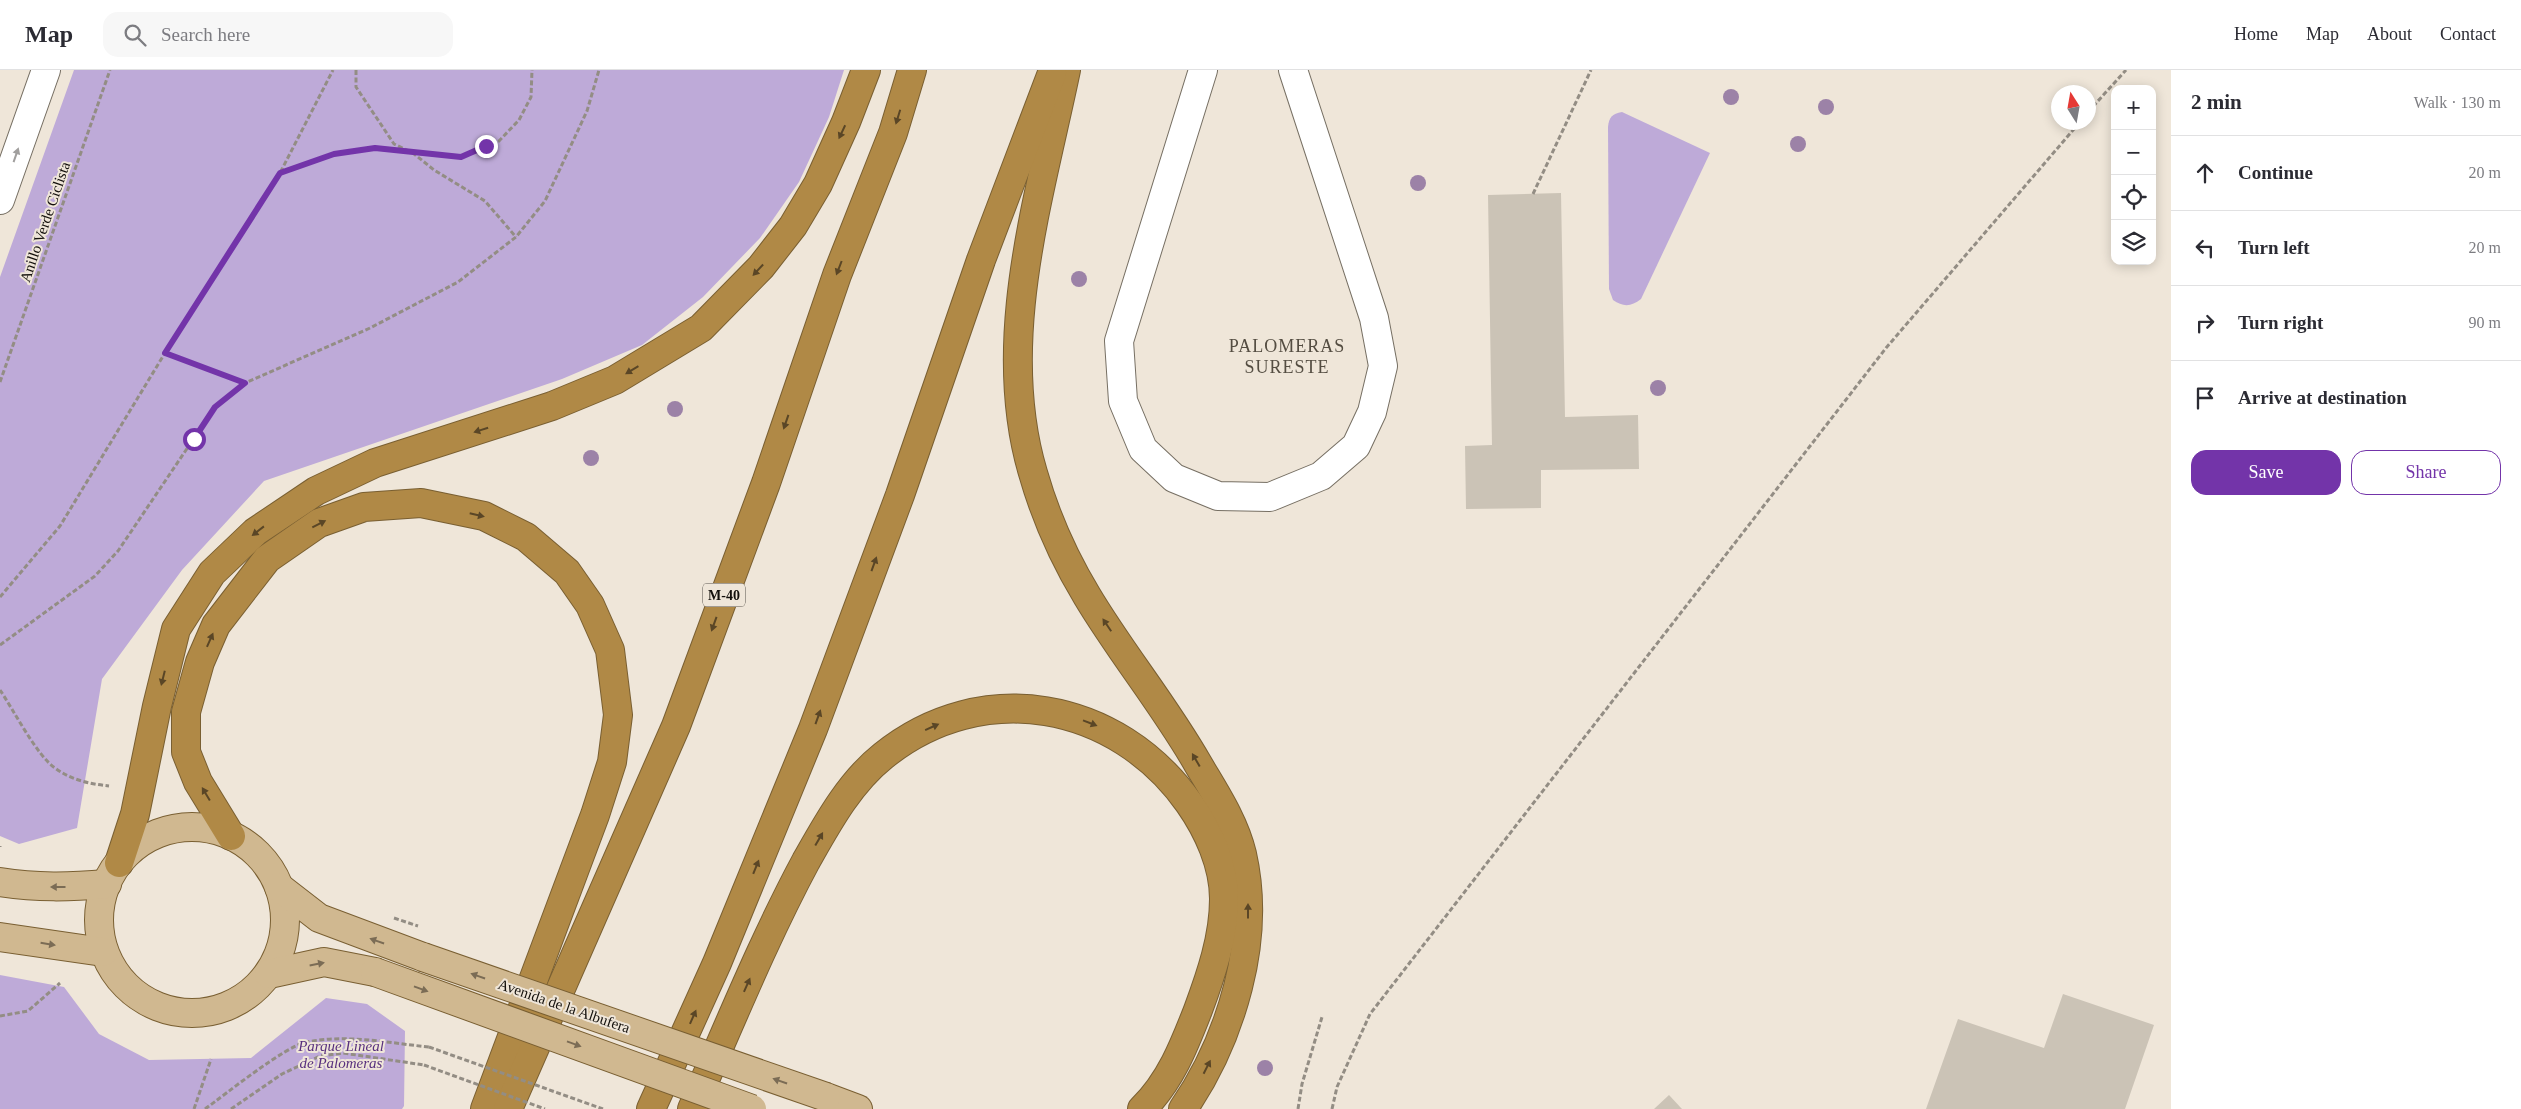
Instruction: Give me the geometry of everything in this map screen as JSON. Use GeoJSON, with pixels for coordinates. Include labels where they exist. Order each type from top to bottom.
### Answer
{"type":"FeatureCollection","features":[{"type":"Feature","properties":{"kind":"highway"},"geometry":{"type":"LineString","coordinates":[[113,874],[135,814],[157,706],[176,629],[212,573],[255,532],[316,491],[375,463],[552,406],[615,380],[701,328],[761,267],[793,226],[818,184],[846,122],[866,70]]}},
{"type":"Feature","properties":{"kind":"highway","name":"M-40"},"geometry":{"type":"LineString","coordinates":[[508,1109],[676,726],[766,482],[837,275],[893,133],[912,70]]}},
{"type":"Feature","properties":{"kind":"highway"},"geometry":{"type":"LineString","coordinates":[[651,1109],[717,963],[813,729],[900,495],[981,260],[1053,70]]}},
{"type":"Feature","properties":{"kind":"highway"},"geometry":{"type":"LineString","coordinates":[[1066,70],[1027,260],[1017,342],[1020,411],[1033,472],[1054,532],[1087,596],[1184,739],[1226,812],[1241,852],[1248,891],[1248,928],[1242,970],[1233,1006],[1223,1034],[1183,1109]]}},
{"type":"Feature","properties":{"kind":"highway"},"geometry":{"type":"LineString","coordinates":[[231,836],[198,782],[186,752],[186,712],[200,662],[216,626],[266,559],[319,523],[364,507],[421,503],[484,516],[526,538],[566,572],[590,605],[610,650],[618,715],[612,762],[596,815],[485,1109]]}},
{"type":"Feature","properties":{"kind":"highway"},"geometry":{"type":"LineString","coordinates":[[692,1109],[782,907],[819,837],[848,792],[883,756],[919,733],[943,722],[992,709],[1030,708],[1070,716],[1108,730],[1143,753],[1179,789],[1202,822],[1217,859],[1224,897],[1222,934],[1207,986],[1165,1082],[1142,1109]]}},
{"type":"Feature","properties":{"kind":"main road"},"geometry":{"type":"LineString","coordinates":[[183,826],[208,828],[231,836],[267,864],[279,887],[285,913],[285,933],[279,956],[269,974],[252,992],[228,1006],[199,1013],[170,1010],[140,997],[118,977],[103,952],[98,931],[97,910],[113,874],[136,846],[158,832],[183,826]]}},
{"type":"Feature","properties":{"kind":"main road"},"geometry":{"type":"LineString","coordinates":[[0,882],[56,888],[113,874]]}},
{"type":"Feature","properties":{"kind":"main road","name":"Avenida de la Albufera"},"geometry":{"type":"LineString","coordinates":[[279,887],[318,918],[422,957],[858,1109]]}},
{"type":"Feature","properties":{"kind":"main road"},"geometry":{"type":"LineString","coordinates":[[0,936],[103,952]]}},
{"type":"Feature","properties":{"kind":"main road","name":"Avenida de la Albufera"},"geometry":{"type":"LineString","coordinates":[[269,974],[324,962],[375,972],[752,1109]]}},
{"type":"Feature","properties":{"kind":"street"},"geometry":{"type":"LineString","coordinates":[[0,200],[46,70]]}},
{"type":"Feature","properties":{"kind":"street"},"geometry":{"type":"LineString","coordinates":[[1203,70],[1119,341],[1124,401],[1143,449],[1174,478],[1218,496],[1270,497],[1321,476],[1356,446],[1372,412],[1384,366],[1374,318],[1293,70]]}},
{"type":"Feature","properties":{"kind":"path","name":"Anillo Verde Ciclista"},"geometry":{"type":"LineString","coordinates":[[0,382],[110,70]]}},
{"type":"Feature","properties":{"kind":"path"},"geometry":{"type":"LineString","coordinates":[[0,597],[60,526],[165,353],[280,173],[333,70]]}},
{"type":"Feature","properties":{"kind":"path"},"geometry":{"type":"LineString","coordinates":[[356,70],[356,87],[394,144],[413,153],[434,170],[485,201],[516,237]]}},
{"type":"Feature","properties":{"kind":"path"},"geometry":{"type":"LineString","coordinates":[[280,173],[334,154],[375,148],[461,157],[499,141],[519,120],[531,96],[532,70]]}},
{"type":"Feature","properties":{"kind":"path"},"geometry":{"type":"LineString","coordinates":[[0,645],[95,576],[118,551],[215,407],[245,383],[370,328],[449,286],[516,237],[545,201],[586,111],[599,70]]}},
{"type":"Feature","properties":{"kind":"path"},"geometry":{"type":"LineString","coordinates":[[1533,194],[1591,70]]}},
{"type":"Feature","properties":{"kind":"path"},"geometry":{"type":"LineString","coordinates":[[2096,103],[2126,70]]}},
{"type":"Feature","properties":{"kind":"path"},"geometry":{"type":"LineString","coordinates":[[1332,1109],[1337,1087],[1370,1014],[1886,348],[2073,130]]}},
{"type":"Feature","properties":{"kind":"path"},"geometry":{"type":"LineString","coordinates":[[165,353],[245,383]]}},
{"type":"Feature","properties":{"kind":"path"},"geometry":{"type":"LineString","coordinates":[[0,690],[53,767],[66,776],[91,784],[112,786]]}},
{"type":"Feature","properties":{"kind":"path"},"geometry":{"type":"LineString","coordinates":[[0,1016],[28,1011],[60,983]]}},
{"type":"Feature","properties":{"kind":"path"},"geometry":{"type":"LineString","coordinates":[[1298,1109],[1302,1084],[1322,1017]]}},
{"type":"Feature","properties":{"kind":"path"},"geometry":{"type":"LineString","coordinates":[[205,1109],[276,1058],[306,1042],[358,1039],[429,1047],[603,1109]]}},
{"type":"Feature","properties":{"kind":"path"},"geometry":{"type":"LineString","coordinates":[[231,1109],[282,1074],[320,1056],[344,1053],[424,1065],[546,1109]]}},
{"type":"Feature","properties":{"kind":"path"},"geometry":{"type":"LineString","coordinates":[[194,1109],[211,1059]]}},
{"type":"Feature","properties":{"kind":"green space"},"geometry":{"type":"Polygon","coordinates":[[[74,70],[844,70],[829,117],[799,182],[760,238],[703,297],[642,345],[562,379],[264,481],[182,570],[102,679],[77,828],[19,844],[0,836],[0,277],[74,70]]]}},
{"type":"Feature","properties":{"kind":"green space"},"geometry":{"type":"Polygon","coordinates":[[[1622,112],[1710,153],[1641,299],[1634,304],[1627,305],[1613,300],[1609,289],[1608,127],[1612,116],[1622,112]]]}},
{"type":"Feature","properties":{"kind":"green space","name":"Parque Lineal de Palomeras"},"geometry":{"type":"Polygon","coordinates":[[[0,975],[64,987],[99,1034],[149,1060],[251,1058],[326,998],[367,1004],[405,1031],[404,1106],[402,1109],[0,1109],[0,975]]]}},
{"type":"Feature","properties":{"kind":"building"},"geometry":{"type":"Polygon","coordinates":[[[1561,193],[1565,417],[1638,415],[1639,469],[1541,470],[1541,508],[1466,509],[1465,446],[1492,445],[1488,195],[1561,193]]]}},
{"type":"Feature","properties":{"kind":"building"},"geometry":{"type":"Polygon","coordinates":[[[2063,994],[2154,1025],[2125,1109],[1926,1109],[1958,1019],[2044,1048],[2063,994]]]}},
{"type":"Feature","properties":{"kind":"building"},"geometry":{"type":"Polygon","coordinates":[[[1669,1095],[1682,1109],[1654,1109],[1669,1095]]]}},
{"type":"Feature","properties":{"kind":"district","name":"PALOMERAS SURESTE"},"geometry":{"type":"Point","coordinates":[1287,356]}},
{"type":"Feature","properties":{"kind":"route"},"geometry":{"type":"LineString","coordinates":[[194,439],[215,407],[245,383],[165,353],[280,173],[334,154],[375,148],[461,157],[486,146]]}}]}
